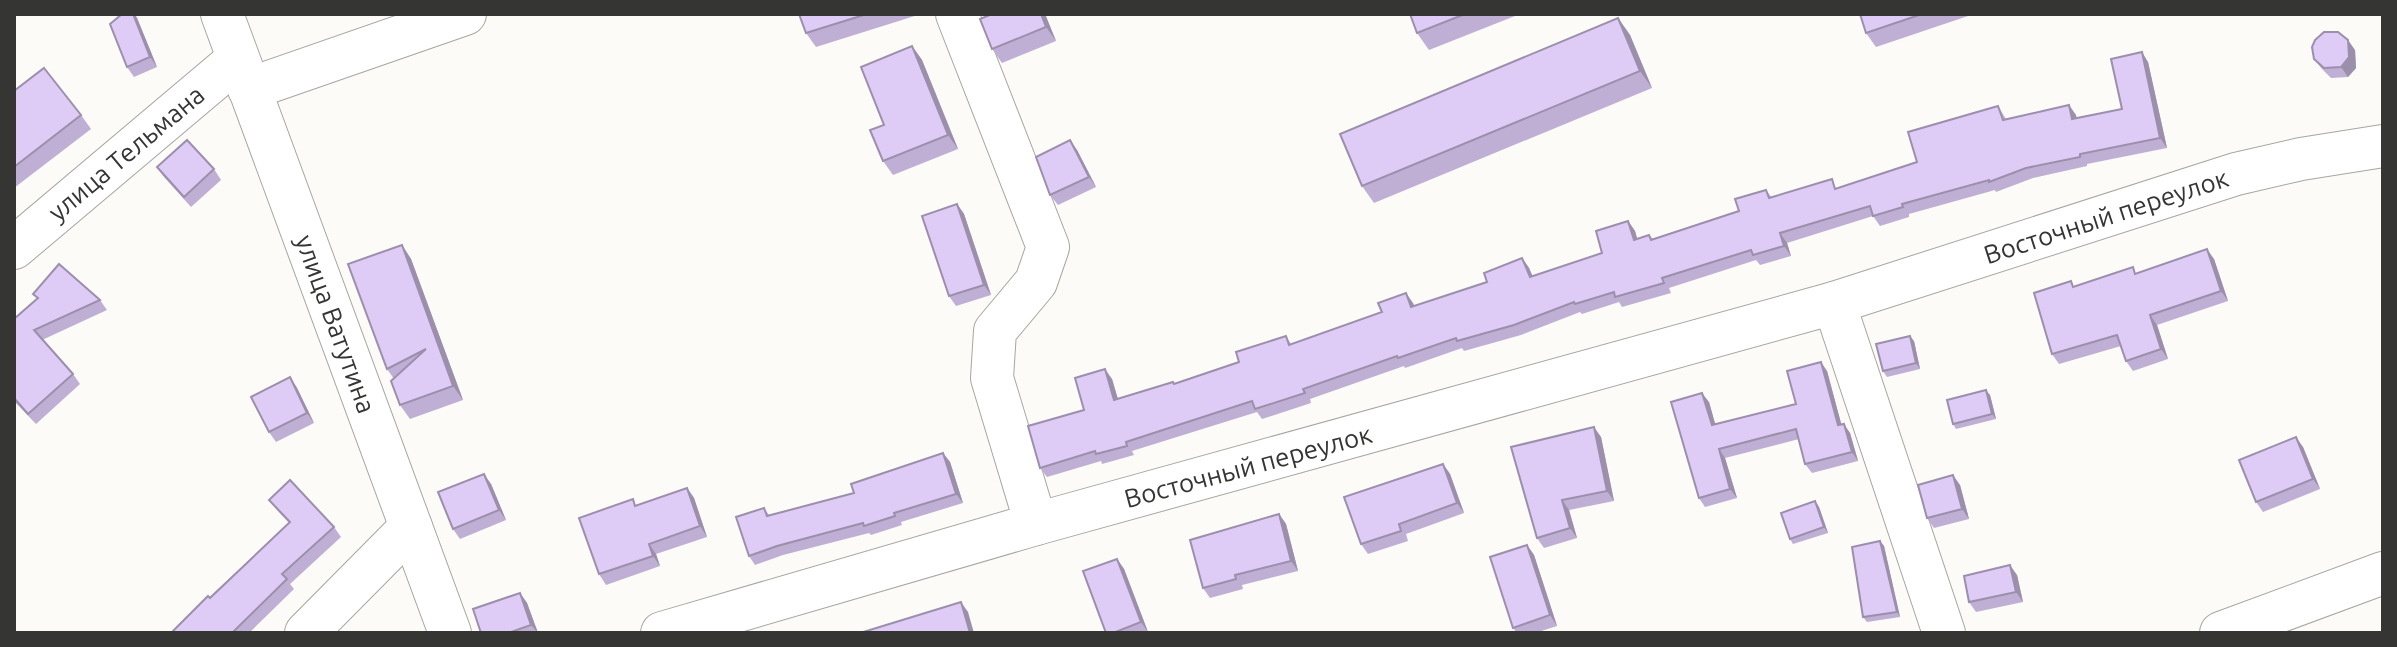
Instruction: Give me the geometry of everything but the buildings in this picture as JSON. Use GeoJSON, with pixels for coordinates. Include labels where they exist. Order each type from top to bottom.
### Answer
{"type":"FeatureCollection","features":[{"type":"Feature","properties":{"kind":"street","name":"улица Ватутина"},"geometry":{"type":"LineString","coordinates":[[222,14],[450,633]]}},
{"type":"Feature","properties":{"kind":"street"},"geometry":{"type":"LineString","coordinates":[[244,74],[465,14]]}},
{"type":"Feature","properties":{"kind":"street"},"geometry":{"type":"LineString","coordinates":[[957,14],[1048,247],[1036,282],[995,331],[992,378],[1036,524]]}},
{"type":"Feature","properties":{"kind":"street","name":"улица Тельмана"},"geometry":{"type":"LineString","coordinates":[[14,248],[244,74]]}},
{"type":"Feature","properties":{"kind":"street","name":"Восточный переулок"},"geometry":{"type":"LineString","coordinates":[[662,633],[1036,524],[1834,303],[2236,174],[2301,159],[2383,146]]}},
{"type":"Feature","properties":{"kind":"street"},"geometry":{"type":"LineString","coordinates":[[1834,303],[1944,633]]}},
{"type":"Feature","properties":{"kind":"street"},"geometry":{"type":"LineString","coordinates":[[306,633],[411,527]]}},
{"type":"Feature","properties":{"kind":"street"},"geometry":{"type":"LineString","coordinates":[[2221,633],[2383,573]]}}]}
